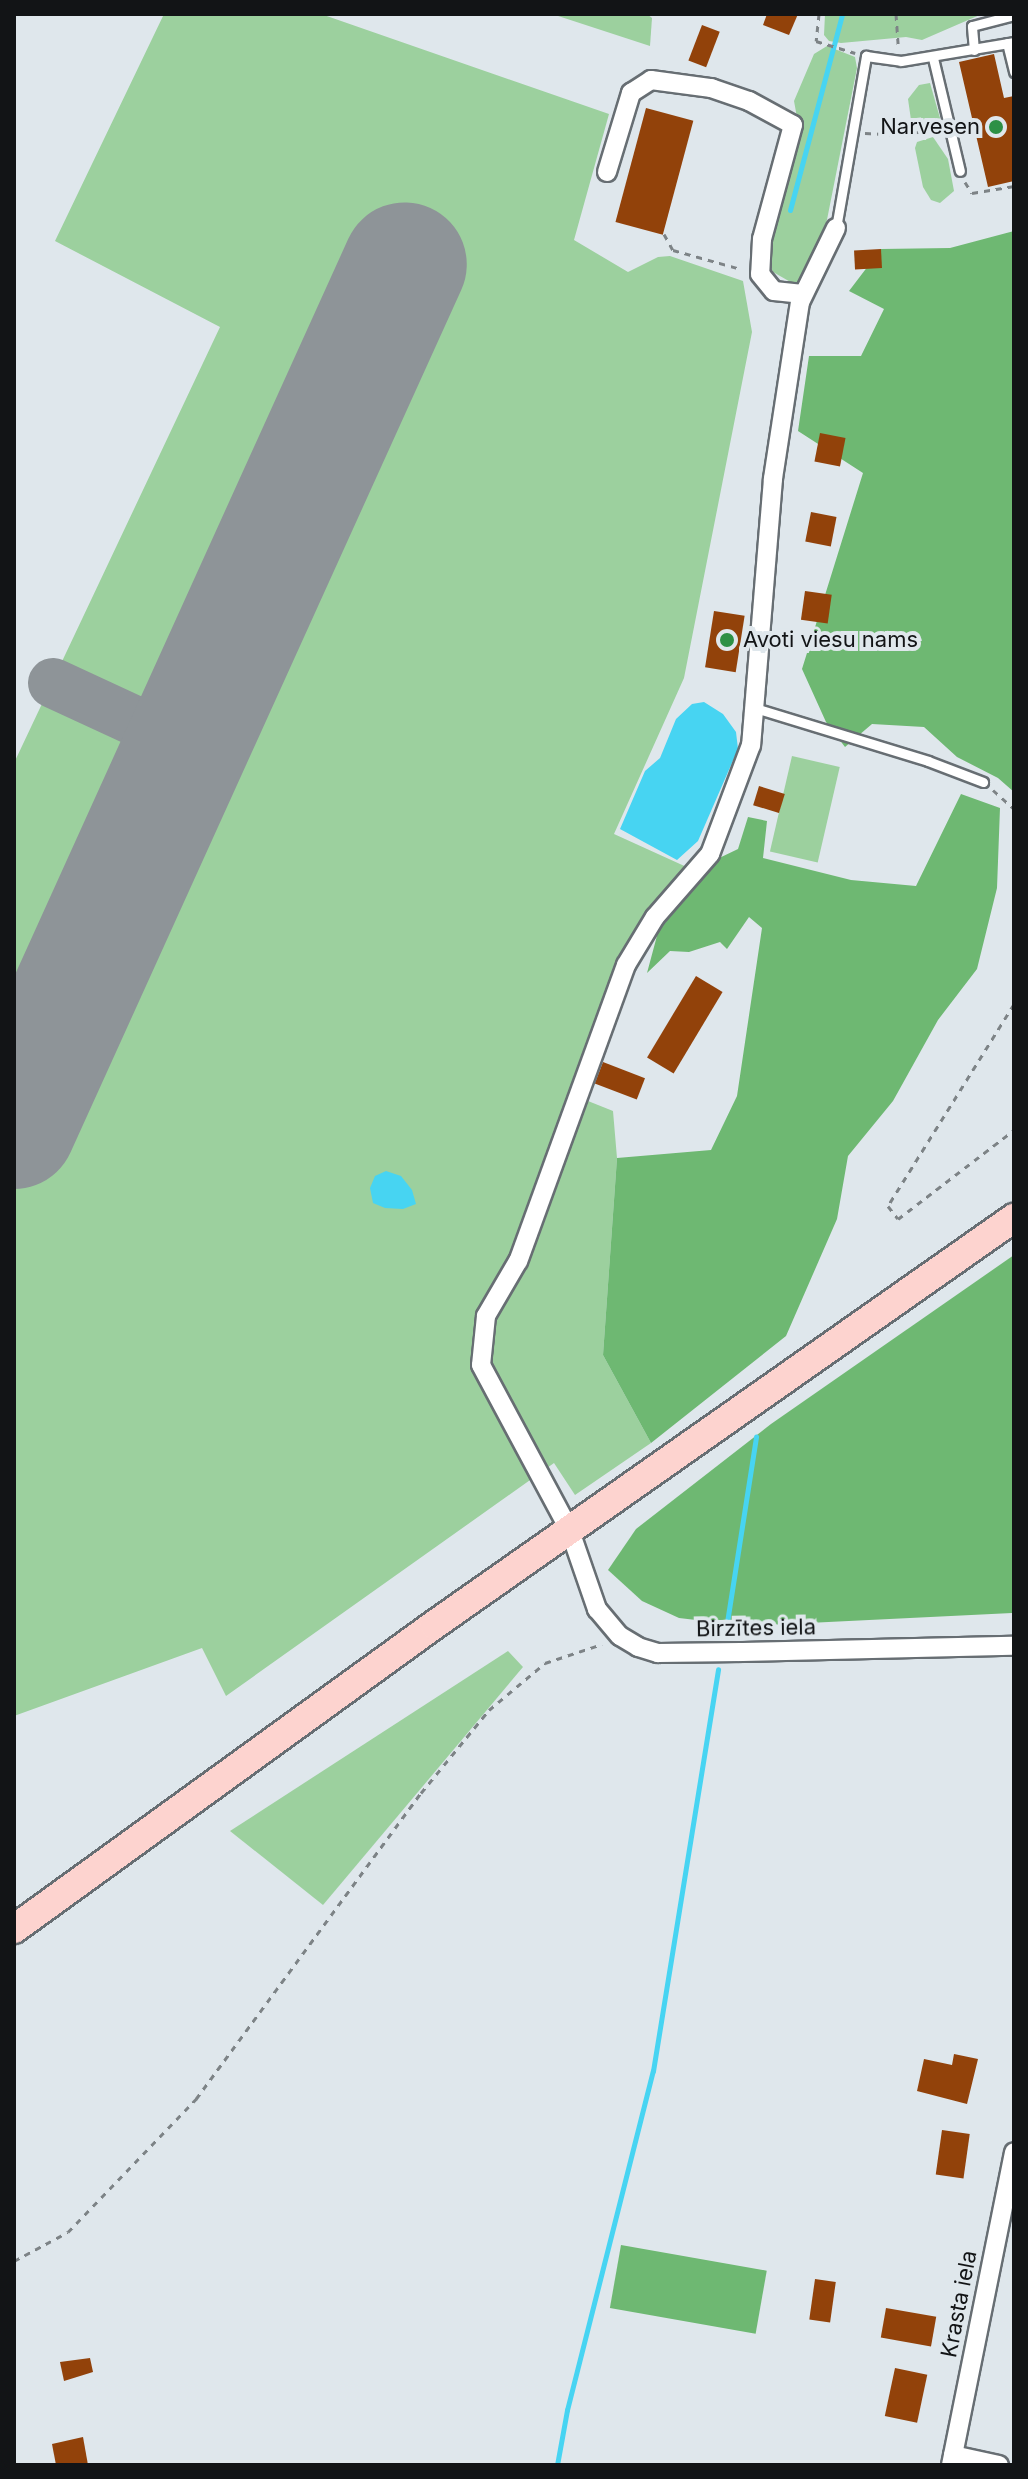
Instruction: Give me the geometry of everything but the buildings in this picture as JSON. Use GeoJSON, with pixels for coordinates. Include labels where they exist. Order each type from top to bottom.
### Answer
{"type":"FeatureCollection","features":[{"type":"Feature","properties":{"kind":"main road"},"geometry":{"type":"LineString","coordinates":[[14,1929],[1014,1218]]}},
{"type":"Feature","properties":{"kind":"street"},"geometry":{"type":"LineString","coordinates":[[607,172],[631,93],[651,80],[711,88],[749,101],[793,125],[762,239],[760,274],[774,291],[803,294]]}},
{"type":"Feature","properties":{"kind":"street","name":"Birzītes iela"},"geometry":{"type":"LineString","coordinates":[[836,228],[803,294],[773,479],[751,745],[710,854],[655,917],[626,965],[518,1261],[486,1316],[481,1365],[570,1531],[597,1609],[620,1636],[638,1647],[658,1653],[1014,1646]]}},
{"type":"Feature","properties":{"kind":"street","name":"Krasta iela"},"geometry":{"type":"LineString","coordinates":[[952,2460],[1014,2152]]}},
{"type":"Feature","properties":{"kind":"street"},"geometry":{"type":"LineString","coordinates":[[952,2460],[999,2465]]}},
{"type":"Feature","properties":{"kind":"lane"},"geometry":{"type":"LineString","coordinates":[[974,50],[972,26],[1014,15]]}},
{"type":"Feature","properties":{"kind":"lane"},"geometry":{"type":"LineString","coordinates":[[836,228],[866,56],[901,61],[933,58],[1011,42],[1014,72]]}},
{"type":"Feature","properties":{"kind":"lane"},"geometry":{"type":"LineString","coordinates":[[933,58],[960,171]]}},
{"type":"Feature","properties":{"kind":"lane"},"geometry":{"type":"LineString","coordinates":[[755,708],[928,761],[983,782]]}},
{"type":"Feature","properties":{"kind":"path"},"geometry":{"type":"LineString","coordinates":[[819,14],[816,41],[840,48]]}},
{"type":"Feature","properties":{"kind":"path"},"geometry":{"type":"LineString","coordinates":[[896,14],[893,18],[901,61]]}},
{"type":"Feature","properties":{"kind":"path"},"geometry":{"type":"LineString","coordinates":[[852,133],[903,135],[949,126]]}},
{"type":"Feature","properties":{"kind":"path"},"geometry":{"type":"LineString","coordinates":[[960,171],[972,193],[1014,186]]}},
{"type":"Feature","properties":{"kind":"path"},"geometry":{"type":"LineString","coordinates":[[664,234],[673,250],[760,274]]}},
{"type":"Feature","properties":{"kind":"path"},"geometry":{"type":"LineString","coordinates":[[983,782],[1014,809]]}},
{"type":"Feature","properties":{"kind":"path"},"geometry":{"type":"LineString","coordinates":[[1014,1004],[888,1206],[898,1219],[1014,1130]]}},
{"type":"Feature","properties":{"kind":"path"},"geometry":{"type":"LineString","coordinates":[[14,2261],[68,2232],[196,2099],[421,1793],[489,1710],[545,1663],[620,1636]]}},
{"type":"Feature","properties":{"kind":"green space"},"geometry":{"type":"Polygon","coordinates":[[[164,14],[321,14],[609,114],[574,240],[628,272],[658,257],[670,256],[743,281],[752,332],[684,678],[614,834],[691,869],[628,943],[577,1086],[583,1099],[613,1111],[617,1158],[603,1355],[651,1443],[575,1495],[554,1463],[226,1696],[202,1648],[14,1716],[14,763],[220,327],[55,241],[164,14]]]}},
{"type":"Feature","properties":{"kind":"green space"},"geometry":{"type":"Polygon","coordinates":[[[552,14],[647,14],[652,18],[650,46],[552,14]]]}},
{"type":"Feature","properties":{"kind":"green space"},"geometry":{"type":"Polygon","coordinates":[[[825,14],[982,14],[922,40],[906,37],[841,43],[829,41],[824,35],[825,14]]]}},
{"type":"Feature","properties":{"kind":"green space"},"geometry":{"type":"Polygon","coordinates":[[[827,46],[855,57],[857,68],[822,245],[807,279],[794,284],[773,272],[768,260],[800,134],[794,101],[814,54],[827,46]]]}},
{"type":"Feature","properties":{"kind":"green space"},"geometry":{"type":"Polygon","coordinates":[[[930,83],[940,118],[938,124],[916,130],[912,127],[908,99],[919,85],[930,83]]]}},
{"type":"Feature","properties":{"kind":"green space"},"geometry":{"type":"Polygon","coordinates":[[[933,137],[948,159],[954,191],[940,203],[931,200],[923,187],[915,148],[917,142],[933,137]]]}},
{"type":"Feature","properties":{"kind":"green space"},"geometry":{"type":"Polygon","coordinates":[[[1014,231],[1014,792],[998,778],[957,757],[924,727],[872,724],[845,747],[826,722],[802,669],[863,473],[798,431],[809,356],[861,356],[884,309],[849,291],[881,249],[950,248],[1014,231]]]}},
{"type":"Feature","properties":{"kind":"green space"},"geometry":{"type":"Polygon","coordinates":[[[792,756],[840,767],[818,863],[770,851],[792,756]]]}},
{"type":"Feature","properties":{"kind":"green space"},"geometry":{"type":"Polygon","coordinates":[[[961,794],[1000,808],[997,888],[977,969],[938,1020],[893,1101],[848,1156],[837,1219],[786,1336],[651,1443],[603,1355],[617,1158],[711,1150],[737,1096],[762,928],[749,917],[727,949],[720,942],[689,952],[670,951],[647,973],[658,932],[713,861],[738,849],[748,817],[767,821],[763,858],[851,880],[916,886],[961,794]]]}},
{"type":"Feature","properties":{"kind":"green space"},"geometry":{"type":"Polygon","coordinates":[[[1014,1255],[1012,1613],[747,1626],[679,1618],[642,1601],[608,1570],[636,1529],[771,1424],[1014,1255]]]}},
{"type":"Feature","properties":{"kind":"green space"},"geometry":{"type":"Polygon","coordinates":[[[508,1651],[523,1667],[323,1905],[230,1831],[508,1651]]]}},
{"type":"Feature","properties":{"kind":"green space"},"geometry":{"type":"Polygon","coordinates":[[[621,2245],[767,2271],[756,2334],[610,2308],[621,2245]]]}},
{"type":"Feature","properties":{"kind":"water"},"geometry":{"type":"Polygon","coordinates":[[[704,702],[723,714],[736,732],[738,749],[698,841],[677,860],[620,829],[645,771],[660,758],[676,719],[692,704],[704,702]]]}},
{"type":"Feature","properties":{"kind":"water"},"geometry":{"type":"Polygon","coordinates":[[[386,1171],[401,1176],[412,1190],[416,1204],[403,1209],[385,1208],[373,1203],[370,1188],[375,1176],[386,1171]]]}},
{"type":"Feature","properties":{"kind":"waterway"},"geometry":{"type":"LineString","coordinates":[[790,210],[842,14]]}},
{"type":"Feature","properties":{"kind":"waterway"},"geometry":{"type":"LineString","coordinates":[[725,1635],[756,1436]]}},
{"type":"Feature","properties":{"kind":"waterway"},"geometry":{"type":"LineString","coordinates":[[557,2465],[567,2410],[653,2071],[718,1669]]}},
{"type":"Feature","properties":{"kind":"taxiway"},"geometry":{"type":"LineString","coordinates":[[53,683],[187,745]]}},
{"type":"Feature","properties":{"kind":"runway"},"geometry":{"type":"LineString","coordinates":[[14,1127],[405,264]]}},
{"type":"Feature","properties":{"kind":"place","name":"Narvesen"},"geometry":{"type":"Point","coordinates":[996,127]}},
{"type":"Feature","properties":{"kind":"place","name":"Avoti viesu nams"},"geometry":{"type":"Point","coordinates":[727,640]}}]}
